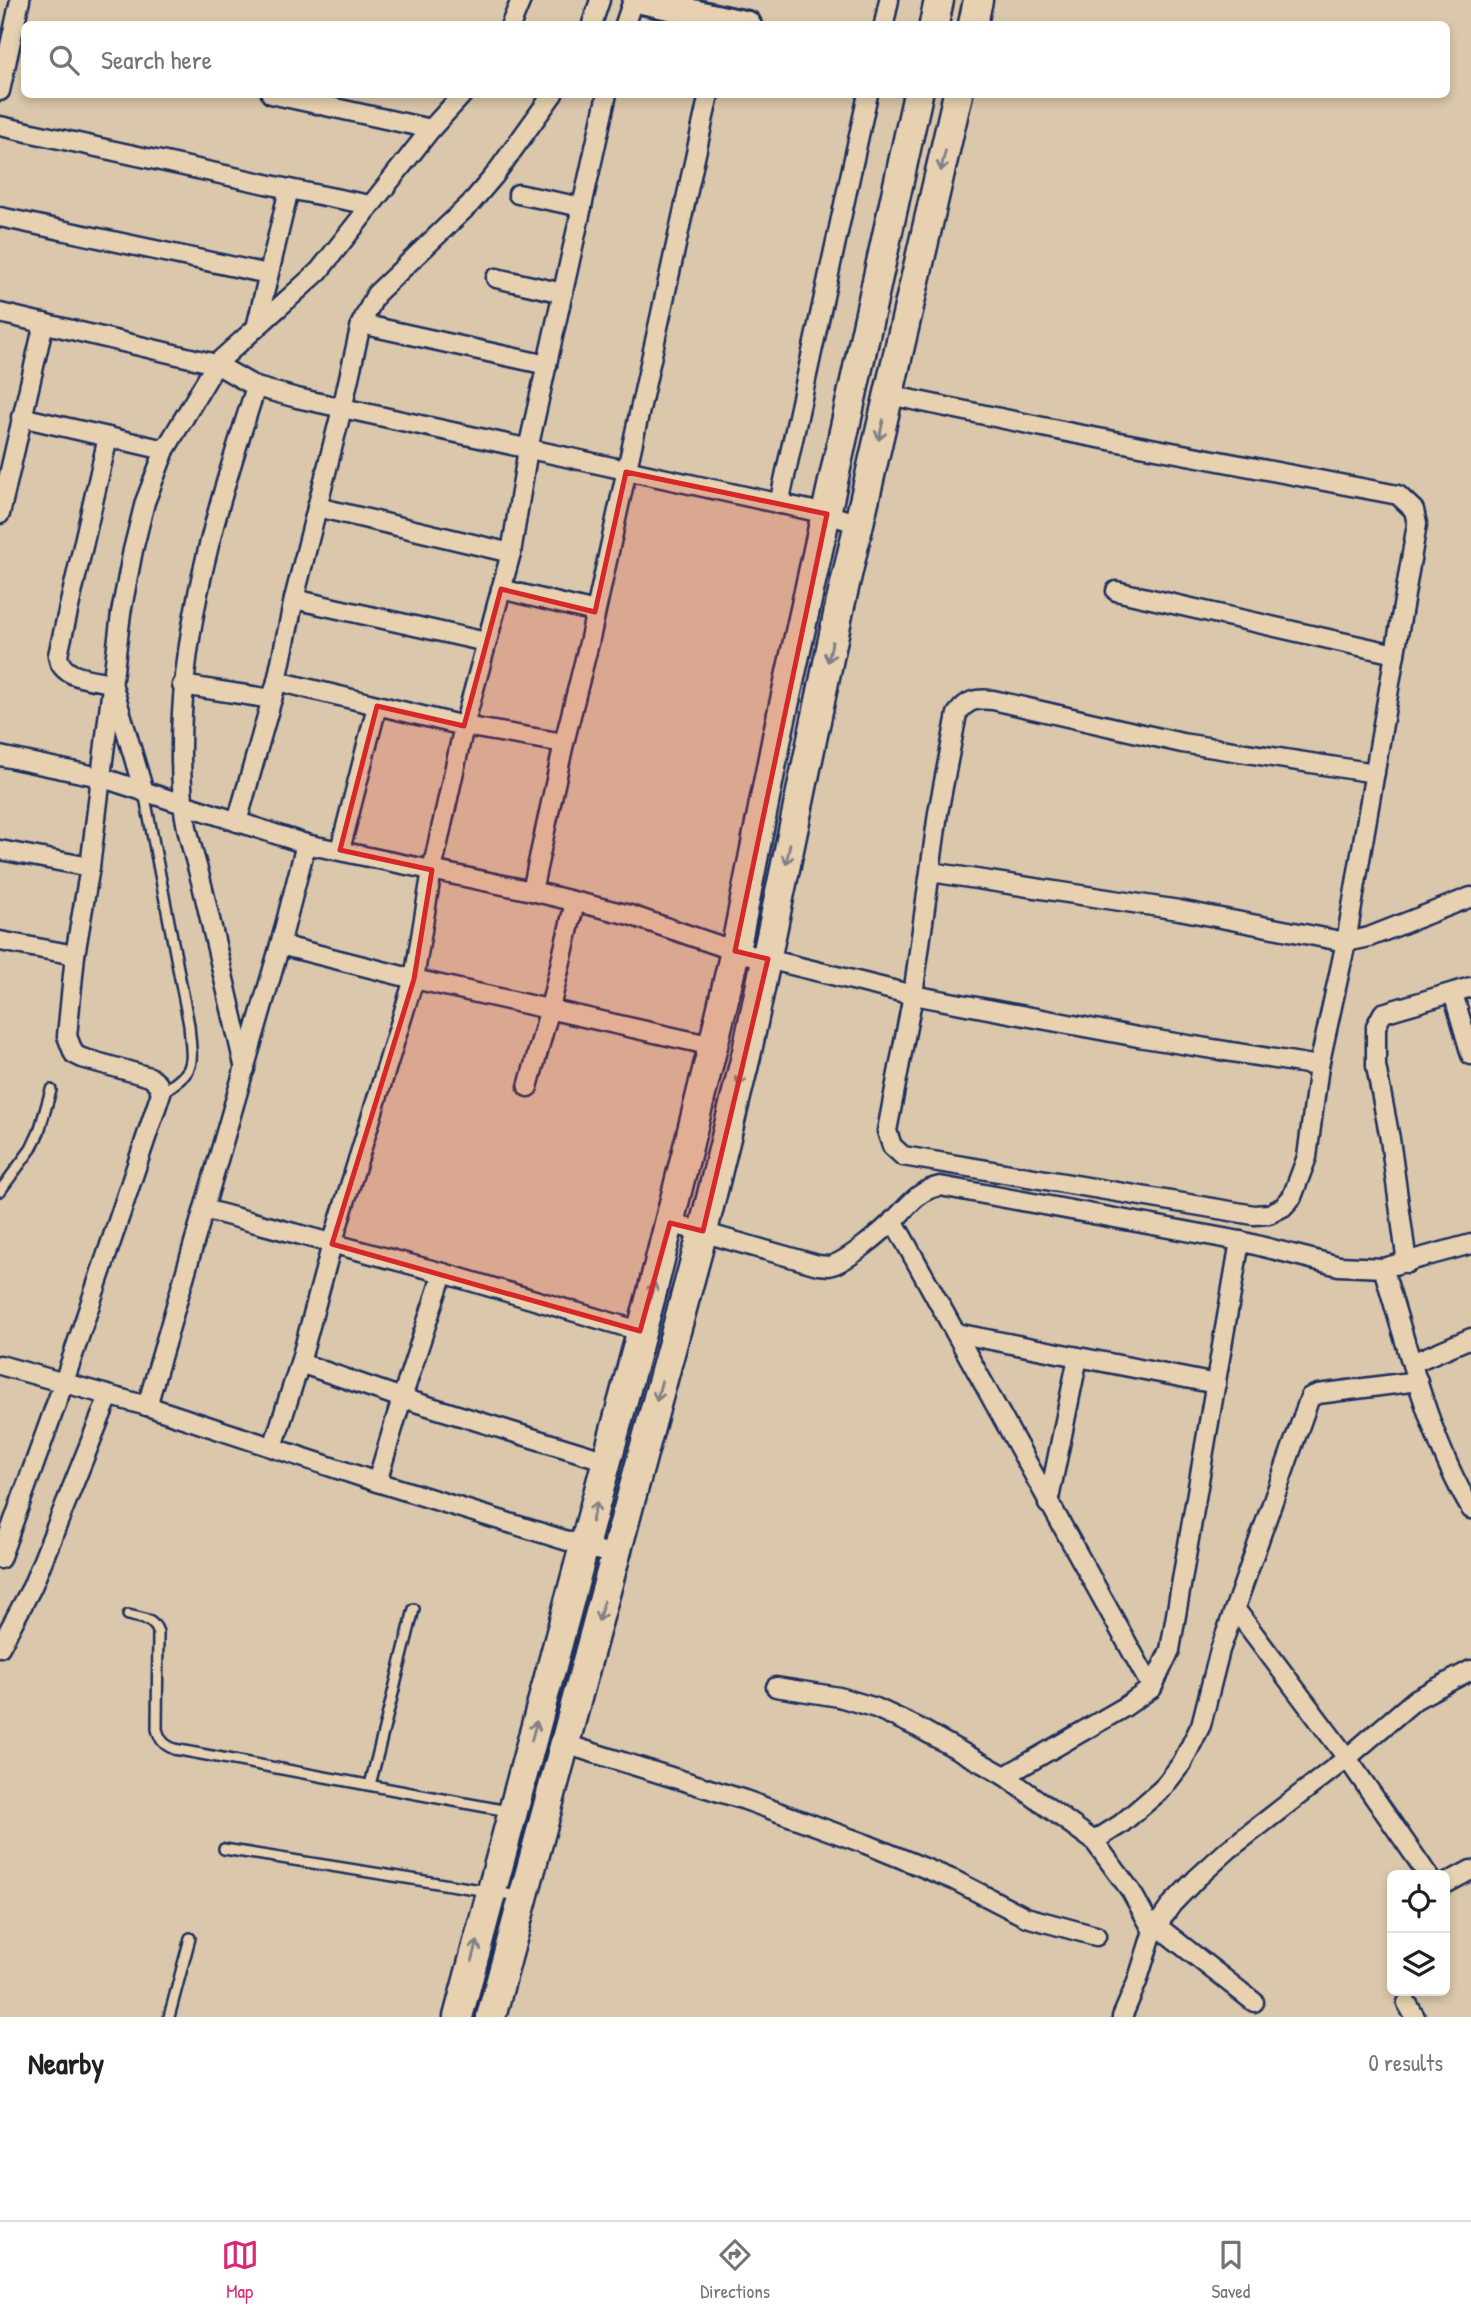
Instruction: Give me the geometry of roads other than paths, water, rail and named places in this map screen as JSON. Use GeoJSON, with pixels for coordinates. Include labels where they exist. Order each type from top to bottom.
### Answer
{"type":"FeatureCollection","features":[{"type":"Feature","properties":{"kind":"main road"},"geometry":{"type":"LineString","coordinates":[[935,21],[939,0]]}},
{"type":"Feature","properties":{"kind":"main road"},"geometry":{"type":"LineString","coordinates":[[974,21],[978,0]]}},
{"type":"Feature","properties":{"kind":"main road"},"geometry":{"type":"LineString","coordinates":[[458,2017],[670,1223],[713,1046],[735,951],[777,737],[917,98]]}},
{"type":"Feature","properties":{"kind":"main road"},"geometry":{"type":"LineString","coordinates":[[491,2017],[703,1231],[768,959],[859,524],[957,98]]}},
{"type":"Feature","properties":{"kind":"street"},"geometry":{"type":"LineString","coordinates":[[0,91],[19,40],[20,0]]}},
{"type":"Feature","properties":{"kind":"street"},"geometry":{"type":"LineString","coordinates":[[512,21],[521,0]]}},
{"type":"Feature","properties":{"kind":"street"},"geometry":{"type":"LineString","coordinates":[[593,21],[600,0]]}},
{"type":"Feature","properties":{"kind":"street"},"geometry":{"type":"LineString","coordinates":[[626,21],[635,0],[724,21]]}},
{"type":"Feature","properties":{"kind":"street"},"geometry":{"type":"LineString","coordinates":[[885,21],[889,0]]}},
{"type":"Feature","properties":{"kind":"street"},"geometry":{"type":"LineString","coordinates":[[289,98],[431,129]]}},
{"type":"Feature","properties":{"kind":"street"},"geometry":{"type":"LineString","coordinates":[[0,1559],[6,1525],[71,1384],[161,1093],[158,1084],[150,1077],[74,1054],[69,1047],[67,1036],[75,955],[90,867],[121,613],[145,502],[165,450],[221,367],[256,328],[320,271],[431,129],[459,98]]}},
{"type":"Feature","properties":{"kind":"street"},"geometry":{"type":"LineString","coordinates":[[237,822],[275,690],[360,324],[376,294],[471,204],[550,98]]}},
{"type":"Feature","properties":{"kind":"street"},"geometry":{"type":"LineString","coordinates":[[273,1447],[414,979],[432,870],[464,726],[511,553],[528,449],[606,98]]}},
{"type":"Feature","properties":{"kind":"street"},"geometry":{"type":"LineString","coordinates":[[532,891],[708,98]]}},
{"type":"Feature","properties":{"kind":"street"},"geometry":{"type":"LineString","coordinates":[[779,505],[867,98]]}},
{"type":"Feature","properties":{"kind":"street"},"geometry":{"type":"LineString","coordinates":[[0,126],[370,205]]}},
{"type":"Feature","properties":{"kind":"street"},"geometry":{"type":"LineString","coordinates":[[256,328],[289,189]]}},
{"type":"Feature","properties":{"kind":"street"},"geometry":{"type":"LineString","coordinates":[[518,194],[582,206]]}},
{"type":"Feature","properties":{"kind":"street"},"geometry":{"type":"LineString","coordinates":[[0,217],[268,274]]}},
{"type":"Feature","properties":{"kind":"street"},"geometry":{"type":"LineString","coordinates":[[496,278],[563,293]]}},
{"type":"Feature","properties":{"kind":"street"},"geometry":{"type":"LineString","coordinates":[[0,313],[221,367],[251,385],[342,409],[827,514],[859,524]]}},
{"type":"Feature","properties":{"kind":"street"},"geometry":{"type":"LineString","coordinates":[[0,514],[44,323]]}},
{"type":"Feature","properties":{"kind":"street"},"geometry":{"type":"LineString","coordinates":[[360,324],[547,365]]}},
{"type":"Feature","properties":{"kind":"street"},"geometry":{"type":"LineString","coordinates":[[164,799],[181,728],[182,685],[196,600],[251,385]]}},
{"type":"Feature","properties":{"kind":"street"},"geometry":{"type":"LineString","coordinates":[[889,395],[1398,495],[1414,510],[1417,524],[1346,942],[1319,1066],[1307,1157],[1292,1197],[1283,1207],[1269,1214],[1254,1215],[903,1156],[892,1146],[887,1131],[913,995],[938,813],[957,714],[965,703],[979,698],[993,700],[1182,743],[1374,773]]}},
{"type":"Feature","properties":{"kind":"street"},"geometry":{"type":"LineString","coordinates":[[21,417],[165,450]]}},
{"type":"Feature","properties":{"kind":"street"},"geometry":{"type":"LineString","coordinates":[[108,437],[58,655],[59,664],[64,671],[112,683]]}},
{"type":"Feature","properties":{"kind":"street"},"geometry":{"type":"LineString","coordinates":[[317,507],[511,553]]}},
{"type":"Feature","properties":{"kind":"street"},"geometry":{"type":"LineString","coordinates":[[501,589],[595,612]]}},
{"type":"Feature","properties":{"kind":"street"},"geometry":{"type":"LineString","coordinates":[[1116,592],[1395,654]]}},
{"type":"Feature","properties":{"kind":"street"},"geometry":{"type":"LineString","coordinates":[[294,599],[486,642]]}},
{"type":"Feature","properties":{"kind":"street"},"geometry":{"type":"LineString","coordinates":[[112,683],[164,799],[245,1069]]}},
{"type":"Feature","properties":{"kind":"street"},"geometry":{"type":"LineString","coordinates":[[182,685],[275,690],[377,706],[464,726],[564,743]]}},
{"type":"Feature","properties":{"kind":"street"},"geometry":{"type":"LineString","coordinates":[[340,850],[377,706]]}},
{"type":"Feature","properties":{"kind":"street"},"geometry":{"type":"LineString","coordinates":[[0,756],[100,777],[306,844],[532,891],[630,915],[735,951],[913,995],[1138,1037],[1319,1066]]}},
{"type":"Feature","properties":{"kind":"street"},"geometry":{"type":"LineString","coordinates":[[147,1406],[245,1069],[306,844]]}},
{"type":"Feature","properties":{"kind":"street"},"geometry":{"type":"LineString","coordinates":[[0,850],[90,867]]}},
{"type":"Feature","properties":{"kind":"street"},"geometry":{"type":"LineString","coordinates":[[931,872],[1179,910],[1346,942],[1369,937],[1471,897]]}},
{"type":"Feature","properties":{"kind":"street"},"geometry":{"type":"LineString","coordinates":[[528,1087],[575,902]]}},
{"type":"Feature","properties":{"kind":"street"},"geometry":{"type":"LineString","coordinates":[[0,941],[75,955]]}},
{"type":"Feature","properties":{"kind":"street"},"geometry":{"type":"LineString","coordinates":[[280,945],[414,979],[713,1046]]}},
{"type":"Feature","properties":{"kind":"street"},"geometry":{"type":"LineString","coordinates":[[1407,1263],[1390,1139],[1376,1066],[1376,1026],[1383,1013],[1471,987]]}},
{"type":"Feature","properties":{"kind":"street"},"geometry":{"type":"LineString","coordinates":[[1453,993],[1471,1055]]}},
{"type":"Feature","properties":{"kind":"street"},"geometry":{"type":"LineString","coordinates":[[670,1223],[829,1266],[843,1260],[893,1220],[917,1195],[940,1186],[1240,1241],[1339,1266],[1383,1268],[1471,1244]]}},
{"type":"Feature","properties":{"kind":"street"},"geometry":{"type":"LineString","coordinates":[[204,1209],[443,1273],[640,1331]]}},
{"type":"Feature","properties":{"kind":"street"},"geometry":{"type":"LineString","coordinates":[[893,1220],[1152,1688]]}},
{"type":"Feature","properties":{"kind":"street"},"geometry":{"type":"LineString","coordinates":[[1005,1776],[1152,1688],[1170,1650],[1240,1241]]}},
{"type":"Feature","properties":{"kind":"street"},"geometry":{"type":"LineString","coordinates":[[1383,1268],[1440,1445],[1471,1509]]}},
{"type":"Feature","properties":{"kind":"street"},"geometry":{"type":"LineString","coordinates":[[377,1482],[443,1273]]}},
{"type":"Feature","properties":{"kind":"street"},"geometry":{"type":"LineString","coordinates":[[956,1333],[1216,1384]]}},
{"type":"Feature","properties":{"kind":"street"},"geometry":{"type":"LineString","coordinates":[[1412,1363],[1471,1338]]}},
{"type":"Feature","properties":{"kind":"street"},"geometry":{"type":"LineString","coordinates":[[1048,1504],[1078,1357]]}},
{"type":"Feature","properties":{"kind":"street"},"geometry":{"type":"LineString","coordinates":[[300,1363],[402,1398],[607,1461]]}},
{"type":"Feature","properties":{"kind":"street"},"geometry":{"type":"LineString","coordinates":[[0,1365],[147,1406],[377,1482],[616,1556]]}},
{"type":"Feature","properties":{"kind":"street"},"geometry":{"type":"LineString","coordinates":[[1094,1841],[1121,1824],[1162,1789],[1182,1763],[1201,1725],[1220,1650],[1310,1397],[1418,1381]]}},
{"type":"Feature","properties":{"kind":"street"},"geometry":{"type":"LineString","coordinates":[[0,1647],[32,1587],[103,1394]]}},
{"type":"Feature","properties":{"kind":"street"},"geometry":{"type":"LineString","coordinates":[[1236,1610],[1348,1758],[1425,1870]]}},
{"type":"Feature","properties":{"kind":"street"},"geometry":{"type":"LineString","coordinates":[[1122,2017],[1155,1928],[1196,1878],[1348,1758],[1416,1699],[1471,1670]]}},
{"type":"Feature","properties":{"kind":"street"},"geometry":{"type":"LineString","coordinates":[[776,1687],[839,1697],[876,1708],[917,1727],[1005,1776],[1094,1841],[1155,1928],[1254,2002]]}},
{"type":"Feature","properties":{"kind":"street"},"geometry":{"type":"LineString","coordinates":[[565,1744],[745,1800],[854,1839],[954,1880],[1026,1917],[1096,1936]]}},
{"type":"Feature","properties":{"kind":"street"},"geometry":{"type":"LineString","coordinates":[[1450,1881],[1471,1870]]}},
{"type":"Feature","properties":{"kind":"lane"},"geometry":{"type":"LineString","coordinates":[[161,1093],[184,1078],[191,1059],[190,1025],[164,799]]}},
{"type":"Feature","properties":{"kind":"lane"},"geometry":{"type":"LineString","coordinates":[[0,1191],[31,1149],[39,1132],[51,1090]]}},
{"type":"Feature","properties":{"kind":"lane"},"geometry":{"type":"LineString","coordinates":[[370,1785],[414,1609]]}},
{"type":"Feature","properties":{"kind":"lane"},"geometry":{"type":"LineString","coordinates":[[128,1615],[149,1621],[156,1626],[158,1632],[157,1729],[159,1738],[165,1745],[174,1749],[513,1811]]}},
{"type":"Feature","properties":{"kind":"lane"},"geometry":{"type":"LineString","coordinates":[[224,1849],[523,1897]]}},
{"type":"Feature","properties":{"kind":"lane"},"geometry":{"type":"LineString","coordinates":[[169,2017],[190,1938]]}}]}
